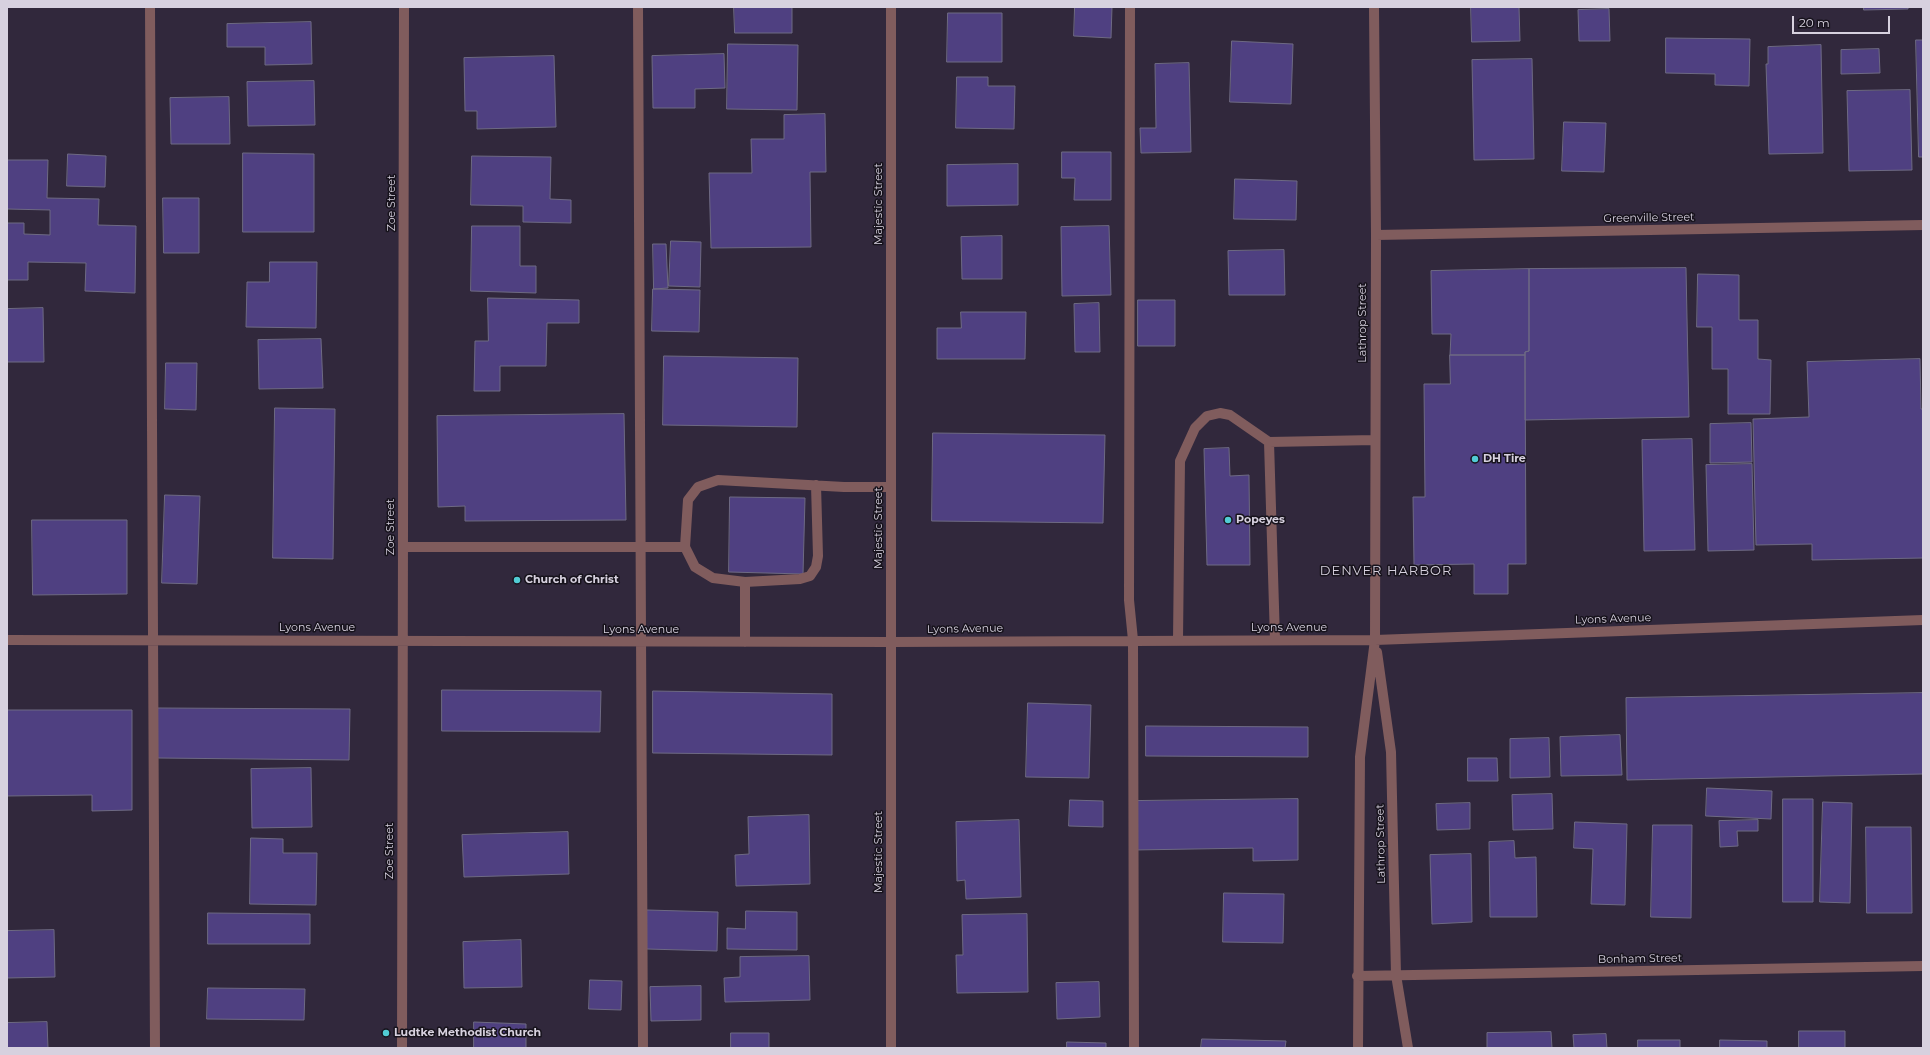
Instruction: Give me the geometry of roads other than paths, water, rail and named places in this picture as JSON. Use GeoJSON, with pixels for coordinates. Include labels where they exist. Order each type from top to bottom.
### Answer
{"type":"FeatureCollection","features":[{"type":"Feature","properties":{"kind":"street"},"geometry":{"type":"LineString","coordinates":[[150,7],[155,1048]]}},
{"type":"Feature","properties":{"kind":"street","name":"Zoe Street"},"geometry":{"type":"LineString","coordinates":[[402,1048],[404,7]]}},
{"type":"Feature","properties":{"kind":"street"},"geometry":{"type":"LineString","coordinates":[[638,7],[643,1048]]}},
{"type":"Feature","properties":{"kind":"street","name":"Majestic Street"},"geometry":{"type":"LineString","coordinates":[[891,7],[891,1048]]}},
{"type":"Feature","properties":{"kind":"street"},"geometry":{"type":"LineString","coordinates":[[1130,7],[1129,600],[1133,640],[1134,1048]]}},
{"type":"Feature","properties":{"kind":"street","name":"Lathrop Street"},"geometry":{"type":"LineString","coordinates":[[1358,1048],[1357,976],[1360,757],[1375,640],[1376,235],[1374,7]]}},
{"type":"Feature","properties":{"kind":"street","name":"Greenville Street"},"geometry":{"type":"LineString","coordinates":[[1376,235],[1923,225]]}},
{"type":"Feature","properties":{"kind":"street"},"geometry":{"type":"LineString","coordinates":[[1178,640],[1180,461],[1194,428],[1207,416],[1220,413],[1230,415],[1270,442],[1375,440]]}},
{"type":"Feature","properties":{"kind":"street"},"geometry":{"type":"LineString","coordinates":[[1270,442],[1275,640]]}},
{"type":"Feature","properties":{"kind":"street"},"geometry":{"type":"LineString","coordinates":[[816,485],[818,556],[816,567],[810,576],[800,580],[744,582],[713,578],[695,567],[685,547],[688,500],[698,487],[718,480],[891,487]]}},
{"type":"Feature","properties":{"kind":"street"},"geometry":{"type":"LineString","coordinates":[[403,547],[685,547]]}},
{"type":"Feature","properties":{"kind":"street"},"geometry":{"type":"LineString","coordinates":[[744,582],[744,642]]}},
{"type":"Feature","properties":{"kind":"street","name":"Lyons Avenue"},"geometry":{"type":"LineString","coordinates":[[7,640],[153,642],[403,640],[642,642],[1375,640],[1923,620]]}},
{"type":"Feature","properties":{"kind":"street","name":"Lathrop Street"},"geometry":{"type":"LineString","coordinates":[[1375,640],[1391,752],[1396,975],[1408,1048]]}},
{"type":"Feature","properties":{"kind":"street","name":"Bonham Street"},"geometry":{"type":"LineString","coordinates":[[1357,976],[1923,966]]}},
{"type":"Feature","properties":{"kind":"place","name":"DH Tire"},"geometry":{"type":"Point","coordinates":[1475,459]}},
{"type":"Feature","properties":{"kind":"place","name":"Popeyes"},"geometry":{"type":"Point","coordinates":[1228,520]}},
{"type":"Feature","properties":{"kind":"place","name":"Church of Christ"},"geometry":{"type":"Point","coordinates":[517,580]}},
{"type":"Feature","properties":{"kind":"place","name":"Ludtke Methodist Church"},"geometry":{"type":"Point","coordinates":[386,1033]}},
{"type":"Feature","properties":{"kind":"district","name":"DENVER HARBOR"},"geometry":{"type":"Point","coordinates":[1386,571]}}]}
